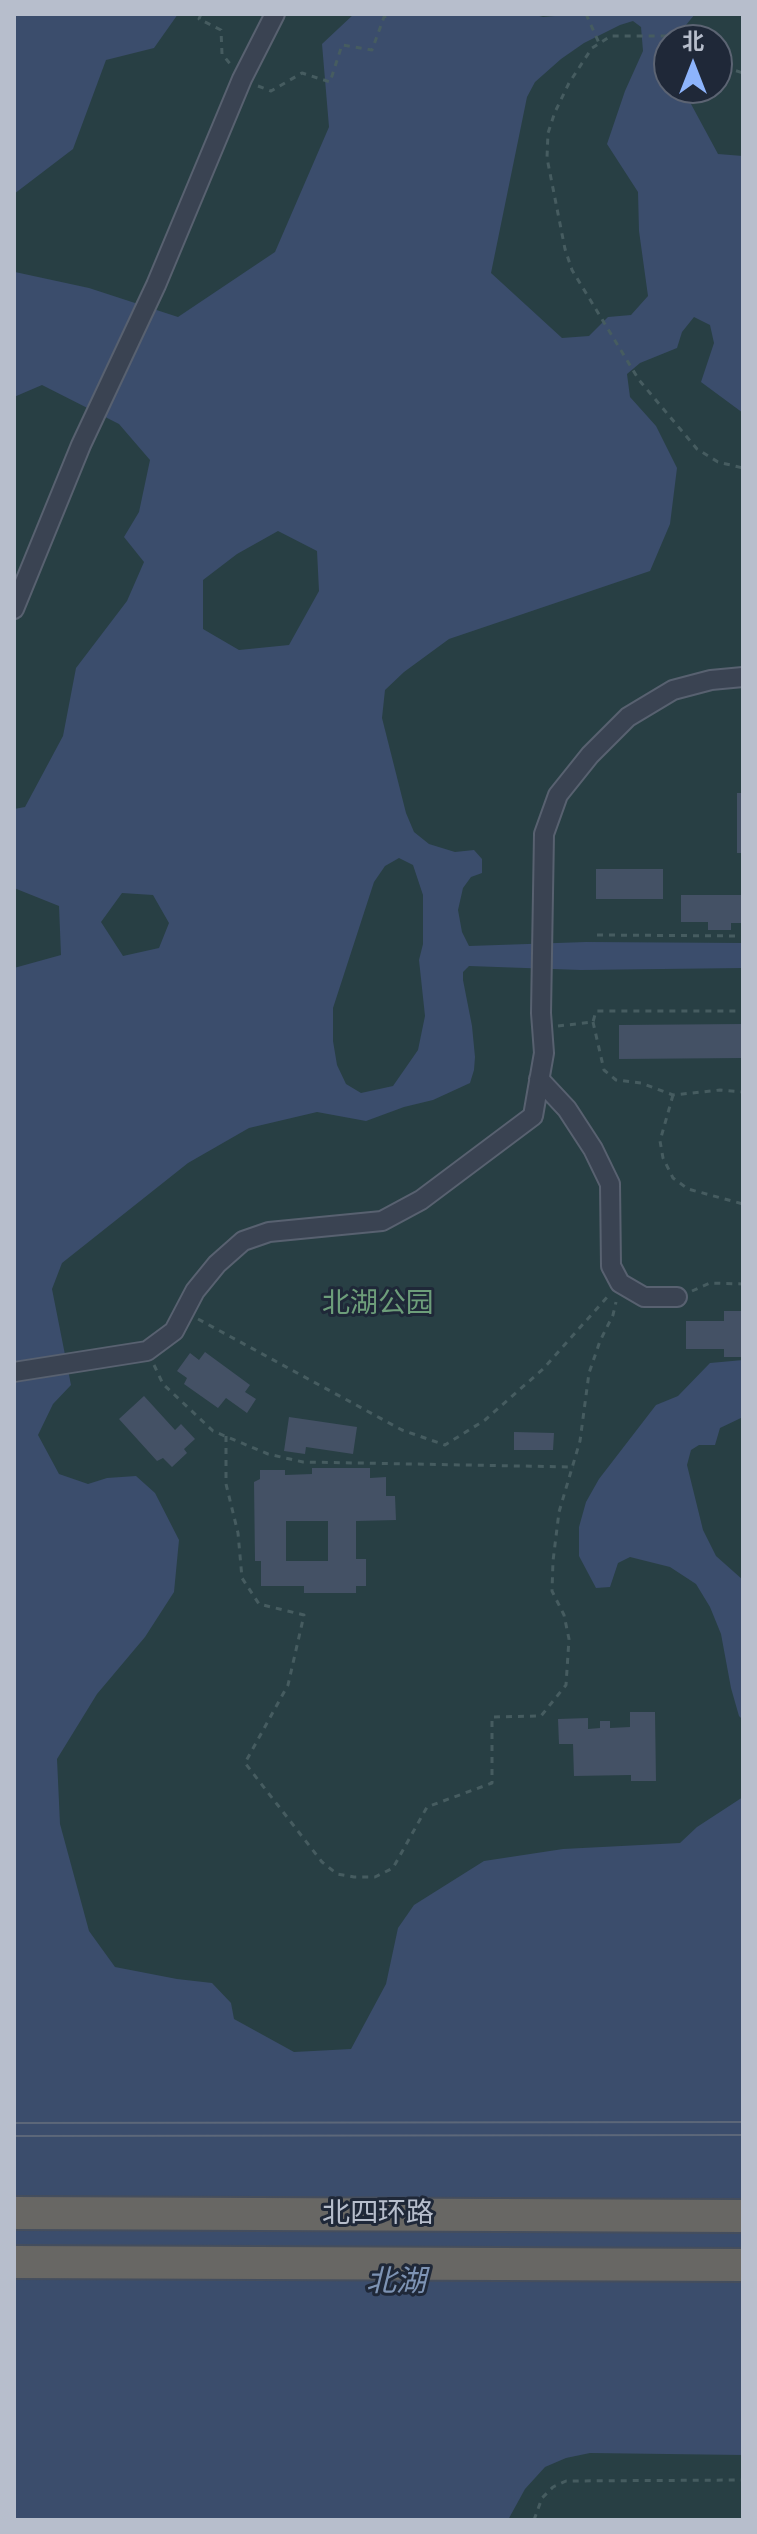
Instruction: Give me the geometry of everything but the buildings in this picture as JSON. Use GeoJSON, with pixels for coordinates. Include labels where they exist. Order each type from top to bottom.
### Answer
{"type":"FeatureCollection","features":[{"type":"Feature","properties":{"kind":"highway","name":"北四环路"},"geometry":{"type":"LineString","coordinates":[[14,2213],[743,2216]]}},
{"type":"Feature","properties":{"kind":"highway","name":"北四环路"},"geometry":{"type":"LineString","coordinates":[[14,2262],[743,2265]]}},
{"type":"Feature","properties":{"kind":"street"},"geometry":{"type":"LineString","coordinates":[[14,609],[81,445],[156,285],[242,79],[275,14]]}},
{"type":"Feature","properties":{"kind":"street"},"geometry":{"type":"LineString","coordinates":[[14,1372],[147,1351],[174,1331],[195,1291],[217,1264],[243,1241],[269,1232],[382,1221],[421,1200],[533,1116],[544,1053],[541,906],[544,834],[558,795],[590,755],[628,717],[673,690],[711,680],[743,677]]}},
{"type":"Feature","properties":{"kind":"street"},"geometry":{"type":"LineString","coordinates":[[539,1079],[567,1109],[593,1149],[610,1184],[611,1266],[620,1283],[644,1297],[677,1297]]}},
{"type":"Feature","properties":{"kind":"path"},"geometry":{"type":"LineString","coordinates":[[201,14],[199,19],[221,30],[222,54],[242,79],[271,91],[302,73],[330,82],[342,45],[372,50],[384,17],[394,14]]}},
{"type":"Feature","properties":{"kind":"path"},"geometry":{"type":"LineString","coordinates":[[586,14],[599,43]]}},
{"type":"Feature","properties":{"kind":"path"},"geometry":{"type":"LineString","coordinates":[[653,35],[611,36],[592,48],[569,83],[548,133],[547,158],[569,259],[639,380],[697,449],[718,462],[743,468]]}},
{"type":"Feature","properties":{"kind":"path"},"geometry":{"type":"LineString","coordinates":[[597,935],[743,936]]}},
{"type":"Feature","properties":{"kind":"path"},"geometry":{"type":"LineString","coordinates":[[743,1011],[596,1011],[593,1022],[604,1070],[616,1080],[641,1083],[673,1095],[720,1090],[743,1092]]}},
{"type":"Feature","properties":{"kind":"path"},"geometry":{"type":"LineString","coordinates":[[542,1028],[593,1022]]}},
{"type":"Feature","properties":{"kind":"path"},"geometry":{"type":"LineString","coordinates":[[673,1095],[660,1141],[663,1158],[673,1178],[688,1189],[743,1204]]}},
{"type":"Feature","properties":{"kind":"path"},"geometry":{"type":"LineString","coordinates":[[184,1312],[402,1430],[445,1445],[485,1420],[543,1369],[620,1283]]}},
{"type":"Feature","properties":{"kind":"path"},"geometry":{"type":"LineString","coordinates":[[226,1436],[226,1484],[238,1533],[242,1578],[259,1604],[304,1615],[288,1685],[245,1763],[322,1862],[337,1874],[375,1877],[393,1868],[427,1807],[492,1783],[492,1717],[541,1716],[566,1685],[569,1639],[564,1615],[552,1591],[559,1512],[580,1441],[589,1373],[613,1315],[620,1283]]}},
{"type":"Feature","properties":{"kind":"path"},"geometry":{"type":"LineString","coordinates":[[677,1297],[710,1283],[743,1284]]}},
{"type":"Feature","properties":{"kind":"path"},"geometry":{"type":"LineString","coordinates":[[147,1351],[163,1384],[213,1431],[268,1454],[303,1462],[574,1467]]}},
{"type":"Feature","properties":{"kind":"path"},"geometry":{"type":"LineString","coordinates":[[534,2520],[542,2498],[553,2487],[566,2481],[743,2480]]}},
{"type":"Feature","properties":{"kind":"green space","name":"北湖公园"},"geometry":{"type":"Polygon","coordinates":[[[14,14],[743,14],[743,2520],[14,2520],[14,14]]]}},
{"type":"Feature","properties":{"kind":"water"},"geometry":{"type":"Polygon","coordinates":[[[14,14],[178,14],[154,48],[106,60],[73,149],[14,194],[14,14]]]}},
{"type":"Feature","properties":{"kind":"water","name":"北湖"},"geometry":{"type":"Polygon","coordinates":[[[354,14],[532,14],[543,17],[695,14],[687,24],[653,24],[653,104],[691,104],[718,154],[743,156],[743,413],[701,382],[714,343],[710,325],[694,317],[682,332],[677,348],[640,363],[627,374],[630,397],[656,426],[677,468],[670,524],[650,571],[449,639],[385,690],[382,718],[406,813],[414,832],[429,844],[455,852],[474,850],[482,859],[482,873],[471,877],[463,888],[458,910],[462,932],[469,946],[586,942],[743,943],[743,968],[581,970],[469,966],[463,972],[463,980],[475,1057],[470,1083],[433,1100],[366,1121],[317,1112],[249,1128],[188,1163],[62,1263],[52,1289],[71,1385],[53,1404],[38,1435],[59,1474],[88,1484],[107,1478],[136,1476],[155,1493],[179,1540],[174,1592],[145,1637],[97,1694],[57,1759],[60,1824],[89,1931],[115,1967],[212,1983],[231,2003],[234,2019],[294,2052],[351,2049],[386,1984],[398,1928],[414,1905],[484,1861],[563,1849],[680,1843],[697,1827],[743,1797],[743,2455],[590,2453],[566,2458],[545,2467],[525,2489],[508,2520],[14,2520],[14,968],[61,955],[59,906],[14,888],[14,809],[25,807],[63,736],[76,668],[127,601],[144,562],[124,537],[139,512],[150,460],[119,424],[42,385],[14,397],[14,268],[15,272],[89,288],[178,317],[275,252],[329,127],[322,44],[354,14]],[[633,21],[584,43],[561,59],[535,82],[527,97],[491,273],[562,338],[589,336],[608,317],[631,315],[648,296],[639,231],[638,192],[607,144],[643,51],[641,27],[633,21]],[[278,531],[237,554],[203,580],[203,629],[239,650],[289,645],[319,591],[317,551],[278,531]],[[399,858],[385,866],[374,882],[333,1008],[337,1065],[346,1084],[361,1093],[393,1086],[418,1050],[425,1016],[419,960],[423,944],[423,895],[413,865],[399,858]],[[122,893],[101,922],[123,956],[159,948],[169,923],[153,895],[122,893]]]}},
{"type":"Feature","properties":{"kind":"water"},"geometry":{"type":"Polygon","coordinates":[[[743,1360],[743,1417],[720,1428],[715,1445],[699,1445],[691,1450],[687,1465],[703,1530],[716,1556],[743,1580],[743,1720],[731,1688],[721,1634],[696,1584],[670,1567],[630,1557],[618,1563],[610,1587],[596,1588],[579,1556],[579,1527],[586,1502],[599,1479],[656,1405],[678,1396],[710,1363],[743,1360]]]}},
{"type":"Feature","properties":{"kind":"tram line"},"geometry":{"type":"LineString","coordinates":[[14,2123],[743,2122]]}},
{"type":"Feature","properties":{"kind":"tram line"},"geometry":{"type":"LineString","coordinates":[[14,2136],[743,2135]]}}]}
